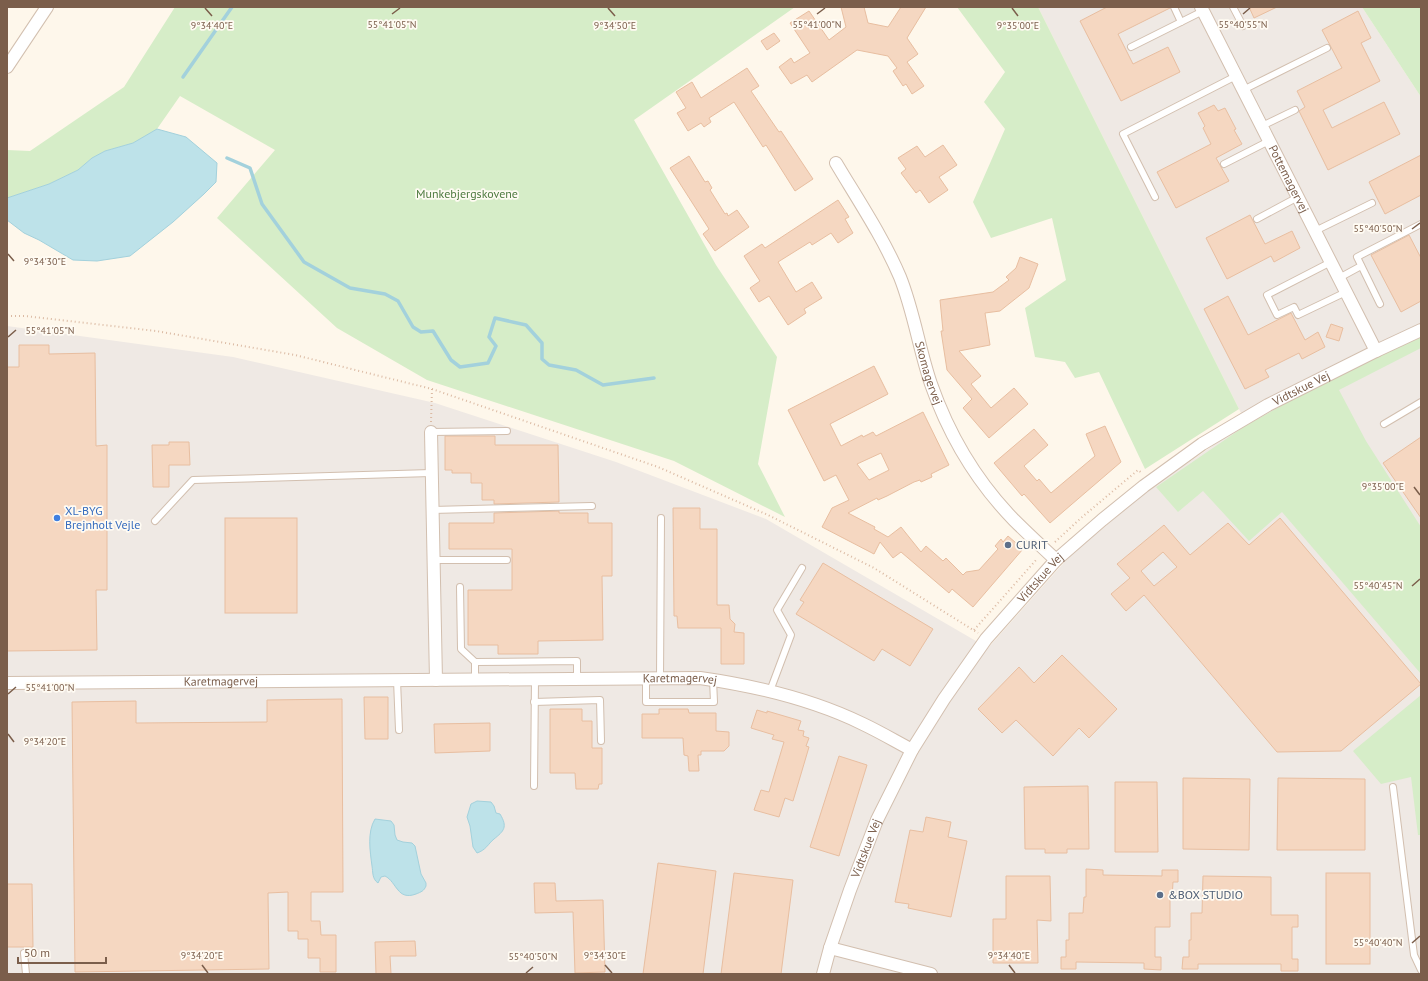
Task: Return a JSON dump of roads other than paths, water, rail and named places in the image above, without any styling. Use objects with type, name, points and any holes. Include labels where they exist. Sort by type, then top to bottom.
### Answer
[{"type":"street","points":[[7,67],[47,7]]},
{"type":"street","name":"Pottemagervej","points":[[1202,9],[1376,351]]},
{"type":"street","name":"Skomagervej","points":[[836,164],[883,242],[899,276],[911,308],[931,383],[941,409],[963,453],[975,472],[1014,520],[1056,560]]},
{"type":"street","name":"Vidtskue Vej","points":[[823,974],[830,948],[854,877],[877,820],[912,750],[944,699],[986,639],[1056,560],[1144,486],[1202,444],[1268,405],[1421,330]]},
{"type":"street","points":[[431,432],[436,680]]},
{"type":"street","name":"Karetmagervej","points":[[7,683],[700,678],[740,684],[813,704],[862,724],[912,750]]},
{"type":"street","points":[[830,948],[922,973]]},
{"type":"lane","points":[[1174,7],[1181,22]]},
{"type":"lane","points":[[1233,7],[1243,26]]},
{"type":"lane","points":[[1131,47],[1181,22],[1202,9]]},
{"type":"lane","points":[[1243,90],[1328,48]]},
{"type":"lane","points":[[1155,197],[1123,134],[1236,76]]},
{"type":"lane","points":[[1262,126],[1295,110]]},
{"type":"lane","points":[[1224,164],[1269,141]]},
{"type":"lane","points":[[1257,219],[1298,197]]},
{"type":"lane","points":[[1315,231],[1372,203]]},
{"type":"lane","points":[[1380,304],[1357,256],[1421,224]]},
{"type":"lane","points":[[1331,262],[1267,295],[1277,315],[1294,307],[1298,315],[1346,292]]},
{"type":"lane","points":[[1339,278],[1361,266]]},
{"type":"lane","points":[[1384,424],[1421,402]]},
{"type":"lane","points":[[431,432],[507,431]]},
{"type":"lane","points":[[155,521],[193,480],[431,473]]},
{"type":"lane","points":[[432,510],[592,506]]},
{"type":"lane","points":[[660,679],[661,518]]},
{"type":"lane","points":[[433,560],[507,560]]},
{"type":"lane","points":[[770,691],[791,635],[777,610],[802,568]]},
{"type":"lane","points":[[460,587],[461,648],[475,662],[475,680]]},
{"type":"lane","points":[[475,662],[577,661],[577,679]]},
{"type":"lane","points":[[534,786],[535,679]]},
{"type":"lane","points":[[646,679],[646,702],[714,702],[713,680]]},
{"type":"lane","points":[[398,680],[399,730]]},
{"type":"lane","points":[[534,702],[600,700],[601,741]]},
{"type":"lane","points":[[1393,787],[1414,955],[1421,970]]},
{"type":"lane","points":[[24,953],[26,974]]},
{"type":"water","points":[[157,129],[186,137],[217,163],[216,182],[173,222],[130,256],[97,261],[73,260],[24,233],[7,220],[7,198],[49,184],[78,170],[92,158],[105,151],[133,143]]},
{"type":"water","points":[[477,801],[491,802],[496,813],[500,814],[504,822],[504,828],[485,849],[477,853],[473,847],[467,817],[471,804]]},
{"type":"water","points":[[375,819],[391,821],[394,825],[397,840],[412,843],[415,846],[421,874],[426,883],[425,888],[422,891],[416,894],[405,895],[401,893],[385,876],[381,877],[378,883],[375,880],[370,854],[370,836],[372,824]]},
{"type":"waterway","points":[[183,77],[232,7]]},
{"type":"waterway","points":[[227,158],[250,168],[262,204],[304,262],[350,288],[385,294],[398,301],[413,327],[421,332],[433,331],[451,360],[460,367],[488,363],[496,346],[489,337],[495,318],[526,325],[542,343],[542,359],[549,365],[576,370],[603,385],[654,378]]},
{"type":"place","name":"XL-BYG Brejnholt Vejle","points":[[57,518]]},
{"type":"place","name":"CURIT","points":[[1008,545]]},
{"type":"place","name":"&BOX STUDIO","points":[[1160,895]]},
{"type":"park label","name":"Munkebjergskovene","points":[[467,194]]}]
